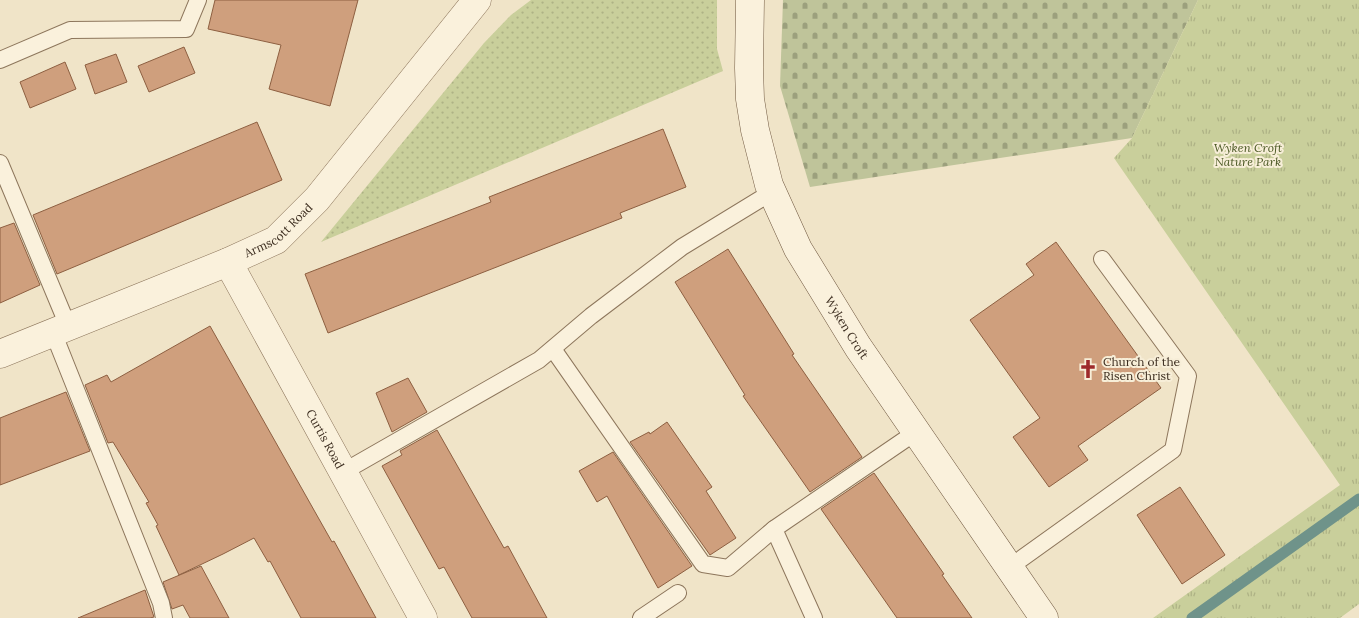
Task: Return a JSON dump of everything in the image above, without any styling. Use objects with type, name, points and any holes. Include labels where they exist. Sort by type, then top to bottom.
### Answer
[{"type":"street","name":"Armscott Road","points":[[0,354],[228,262],[276,240],[317,198],[476,0]]},
{"type":"street","name":"Wyken Croft","points":[[750,0],[748,36],[750,99],[754,130],[769,185],[798,249],[858,347],[1044,618]]},
{"type":"street","name":"Curtis Road","points":[[228,262],[423,618]]},
{"type":"lane","points":[[0,60],[70,30],[186,29],[198,0]]},
{"type":"lane","points":[[0,163],[161,603],[164,618]]},
{"type":"lane","points":[[343,472],[539,360],[591,316],[682,247],[772,192]]},
{"type":"lane","points":[[1010,567],[1173,450],[1188,376],[1102,259]]},
{"type":"lane","points":[[553,349],[703,564],[728,568],[774,530],[916,432]]},
{"type":"lane","points":[[774,530],[814,618]]},
{"type":"lane","points":[[641,618],[678,593]]},
{"type":"green space","points":[[531,0],[717,0],[717,49],[723,71],[321,242],[484,43],[511,15]]},
{"type":"green space","points":[[783,0],[1198,0],[1132,138],[810,187],[780,86]]},
{"type":"green space","name":"Wyken Croft Nature Park","points":[[1198,0],[1359,0],[1359,604],[1340,618],[1153,618],[1340,485],[1114,158],[1132,138]]},
{"type":"building","points":[[215,0],[358,0],[330,106],[269,89],[281,45],[208,29]]},
{"type":"building","points":[[184,47],[195,73],[149,92],[138,66]]},
{"type":"building","points":[[116,54],[127,82],[95,94],[85,65]]},
{"type":"building","points":[[65,62],[76,89],[30,108],[20,82]]},
{"type":"building","points":[[257,122],[282,180],[57,274],[33,215]]},
{"type":"building","points":[[663,129],[686,187],[620,213],[622,218],[328,333],[305,274],[491,202],[489,197]]},
{"type":"building","points":[[14,223],[40,285],[0,303],[0,228]]},
{"type":"building","name":"Church of the Risen Christ","points":[[1056,242],[1161,388],[1078,446],[1088,460],[1049,487],[1013,437],[1040,418],[970,320],[1034,275],[1026,264]]},
{"type":"building","points":[[728,249],[794,354],[792,355],[862,457],[810,492],[743,396],[745,395],[675,282]]},
{"type":"building","points":[[210,326],[332,542],[334,541],[376,618],[301,618],[270,561],[268,562],[254,538],[179,575],[156,526],[158,525],[146,503],[149,502],[113,442],[108,443],[85,385],[107,375],[111,382]]},
{"type":"building","points":[[408,378],[427,412],[392,432],[376,393]]},
{"type":"building","points":[[66,392],[90,451],[0,485],[0,418]]},
{"type":"building","points":[[667,422],[712,487],[706,491],[736,538],[710,555],[630,442],[649,432],[650,434]]},
{"type":"building","points":[[437,430],[504,548],[508,546],[547,618],[472,618],[444,567],[439,569],[382,466],[402,455],[400,451]]},
{"type":"building","points":[[613,452],[692,566],[658,588],[607,496],[597,502],[579,471]]},
{"type":"building","points":[[874,473],[972,618],[897,618],[821,509]]},
{"type":"building","points":[[1180,487],[1225,555],[1182,584],[1137,515]]},
{"type":"building","points":[[201,566],[229,618],[190,618],[183,605],[172,609],[163,582]]},
{"type":"building","points":[[145,590],[154,617],[78,618]]},
{"type":"waterway","points":[[1192,618],[1359,499]]},
{"type":"place","name":"Church of the Risen Christ","points":[[1088,369]]}]
